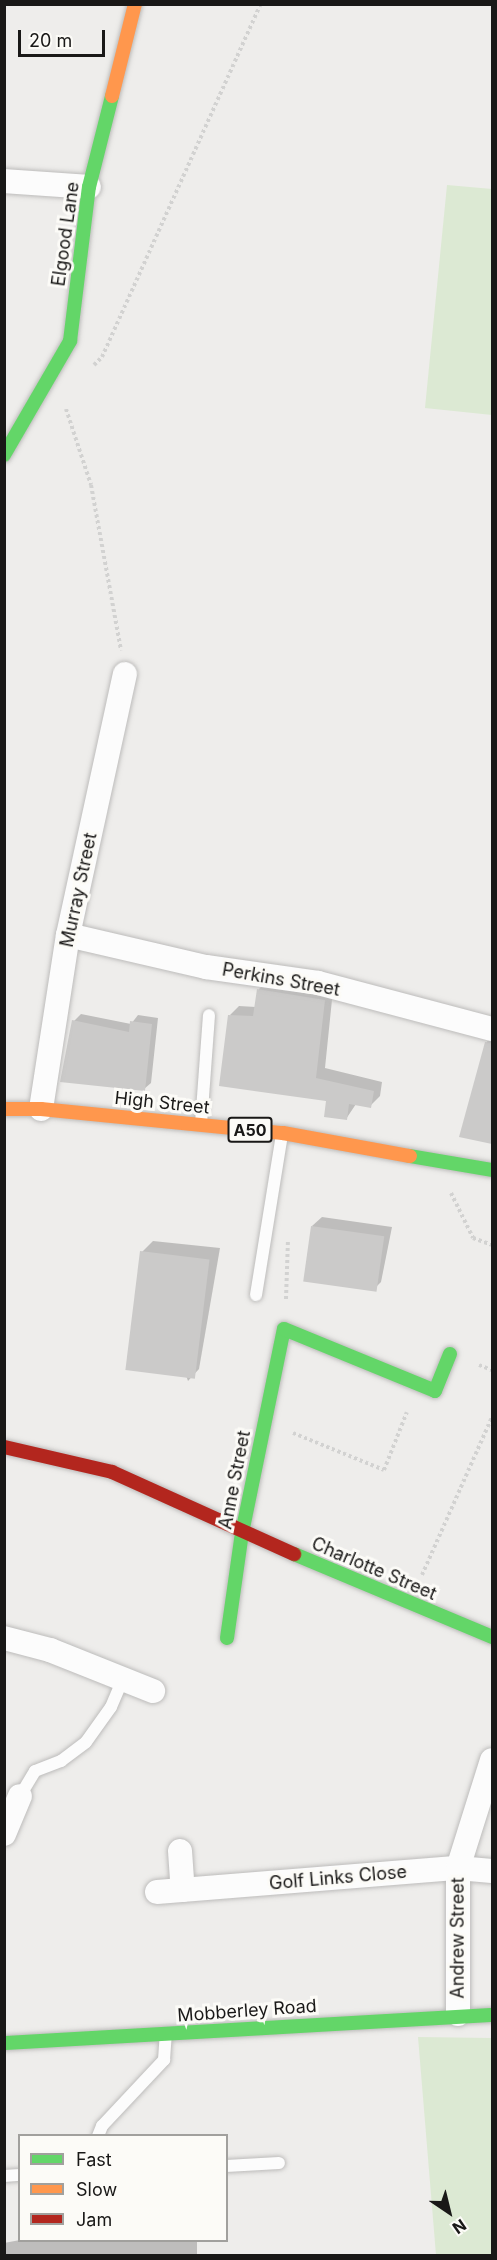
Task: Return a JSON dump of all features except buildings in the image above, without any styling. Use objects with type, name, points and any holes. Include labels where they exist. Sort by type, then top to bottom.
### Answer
[{"type":"street","name":"Elgood Lane","points":[[4,455],[53,375],[70,341],[89,188],[135,4]]},
{"type":"street","points":[[4,181],[89,188]]},
{"type":"street","name":"Murray Street","points":[[41,1109],[68,935],[125,674]]},
{"type":"street","name":"Perkins Street","points":[[68,935],[206,967],[318,983],[492,1029]]},
{"type":"street","name":"High Street","points":[[4,1109],[41,1109],[282,1134],[492,1170]]},
{"type":"street","points":[[284,1329],[435,1391],[450,1354]]},
{"type":"street","name":"Anne Street","points":[[227,1638],[242,1533],[284,1329]]},
{"type":"street","name":"Charlotte Street","points":[[4,1447],[112,1472],[242,1533],[492,1637]]},
{"type":"street","points":[[4,1638],[50,1650],[153,1691]]},
{"type":"street","name":"Andrew Street","points":[[458,2014],[458,1868],[492,1760]]},
{"type":"street","points":[[4,1834],[20,1796]]},
{"type":"street","points":[[180,1851],[183,1890]]},
{"type":"street","name":"Golf Links Close","points":[[157,1892],[458,1868],[492,1871]]},
{"type":"street","name":"Mobberley Road","points":[[4,2043],[458,2014],[492,2015]]},
{"type":"lane","points":[[201,1125],[209,1015]]},
{"type":"lane","points":[[256,1295],[282,1134]]},
{"type":"lane","points":[[243,1447],[259,1451]]},
{"type":"lane","points":[[20,1796],[35,1771],[61,1761],[86,1742],[111,1707],[123,1679]]},
{"type":"lane","points":[[99,2134],[102,2126],[164,2060],[166,2034]]},
{"type":"lane","points":[[228,2166],[279,2163]]},
{"type":"path","points":[[125,674],[91,485],[53,375],[85,372],[102,357],[261,4]]},
{"type":"path","points":[[435,1160],[473,1238],[492,1245]]},
{"type":"path","points":[[284,1329],[289,1228]]},
{"type":"path","points":[[265,1421],[384,1470],[419,1384]]},
{"type":"path","points":[[409,1603],[492,1417]]},
{"type":"green space","points":[[447,185],[492,189],[492,415],[425,408]]},
{"type":"green space","points":[[418,2037],[492,2038],[492,2255],[436,2255]]},
{"type":"traffic: fast","points":[[4,455],[70,341],[89,187],[112,96]]},
{"type":"traffic: fast","points":[[410,1156],[492,1170]]},
{"type":"traffic: fast","points":[[227,1638],[242,1533],[284,1329],[435,1391],[450,1354]]},
{"type":"traffic: fast","points":[[294,1554],[492,1637]]},
{"type":"traffic: fast","points":[[4,2043],[492,2015]]},
{"type":"traffic: slow","points":[[112,96],[135,4]]},
{"type":"traffic: slow","points":[[4,1109],[41,1109],[283,1133],[410,1156]]},
{"type":"traffic: jam","points":[[4,1447],[112,1472],[294,1554]]}]
